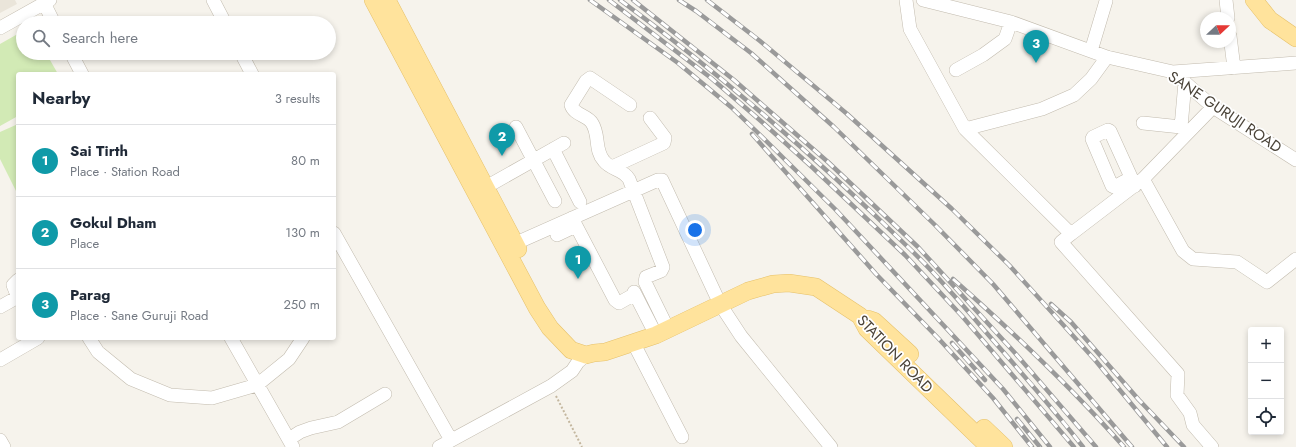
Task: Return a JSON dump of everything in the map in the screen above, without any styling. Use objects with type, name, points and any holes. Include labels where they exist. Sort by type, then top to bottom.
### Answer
[{"type":"main road","points":[[373,0],[397,30]]},
{"type":"main road","points":[[387,0],[397,30],[430,96],[473,174],[541,305],[578,343],[586,355]]},
{"type":"main road","points":[[1254,0],[1270,20],[1296,38]]},
{"type":"main road","points":[[1266,0],[1278,16],[1296,28]]},
{"type":"main road","name":"STATION ROAD","points":[[586,355],[605,352],[662,332],[748,291],[773,284],[789,283],[816,287],[860,316],[866,329],[916,369],[959,410],[989,447]]},
{"type":"main road","points":[[959,410],[1004,447]]},
{"type":"street","points":[[213,0],[221,16]]},
{"type":"street","points":[[906,0],[910,29],[965,129],[1071,234]]},
{"type":"street","name":"SANE GURUJI ROAD","points":[[923,0],[1011,22],[1107,57],[1173,72],[1213,108],[1296,160]]},
{"type":"street","points":[[1226,0],[1227,12]]},
{"type":"street","points":[[1091,51],[1106,1]]},
{"type":"street","points":[[22,16],[47,2],[52,16]]},
{"type":"street","points":[[0,28],[16,19]]},
{"type":"street","points":[[956,70],[984,55],[1005,38],[1011,22]]},
{"type":"street","points":[[1232,48],[1234,68]]},
{"type":"street","points":[[965,129],[1042,109],[1074,95],[1091,79],[1107,57]]},
{"type":"street","points":[[75,60],[81,72]]},
{"type":"street","points":[[245,60],[251,72]]},
{"type":"street","points":[[1173,72],[1296,63]]},
{"type":"street","points":[[630,105],[590,78],[586,81],[571,105],[573,110],[590,120],[593,124],[596,133],[598,151],[604,161],[627,175],[634,190],[663,267],[661,271],[646,277],[645,282],[662,332]]},
{"type":"street","points":[[1143,123],[1181,127],[1185,82]]},
{"type":"street","points":[[1212,447],[1193,425],[1190,413],[1176,395],[1178,374],[1061,242],[1136,181],[1213,108]]},
{"type":"street","points":[[612,167],[664,143],[665,138],[650,118]]},
{"type":"street","points":[[516,127],[555,201]]},
{"type":"street","points":[[481,190],[558,146],[580,202]]},
{"type":"street","points":[[510,245],[574,222],[634,190],[658,180],[662,180],[665,183],[720,304],[741,336],[826,445]]},
{"type":"street","points":[[1136,181],[1183,251],[1193,260],[1237,262],[1267,282],[1296,259]]},
{"type":"street","points":[[557,235],[574,222]]},
{"type":"street","points":[[574,222],[615,300],[619,303],[634,293],[662,332]]},
{"type":"street","points":[[336,237],[451,440]]},
{"type":"street","points":[[16,282],[13,285],[16,292]]},
{"type":"street","points":[[0,307],[16,298]]},
{"type":"street","points":[[0,360],[35,340]]},
{"type":"street","points":[[90,340],[98,352],[131,379],[170,395],[212,398],[257,384],[289,359],[302,340]]},
{"type":"street","points":[[232,340],[291,443],[300,432],[338,422],[385,394]]},
{"type":"street","points":[[633,342],[682,436]]},
{"type":"street","points":[[439,447],[551,386],[572,371],[578,362],[586,355]]},
{"type":"street","points":[[0,440],[4,447]]},
{"type":"path","points":[[551,386],[582,447]]},
{"type":"shaded area","points":[[0,0],[15,0],[17,4],[0,13]]},
{"type":"green space","points":[[16,35],[16,60],[50,60],[57,72],[16,72],[16,117],[0,126],[0,44]]},
{"type":"green space","points":[[16,125],[16,191],[0,159],[0,132]]},
{"type":"railway","points":[[590,0],[678,63],[731,107],[756,131],[835,209],[1003,389],[1050,447]]},
{"type":"railway","points":[[609,0],[711,78],[813,168],[905,255],[962,316],[1074,447]]},
{"type":"railway","points":[[620,0],[696,58],[770,120],[876,216],[910,249],[967,310],[1083,447]]},
{"type":"railway","points":[[633,0],[734,80],[828,162],[918,247],[1015,353],[1096,447]]},
{"type":"railway","points":[[679,0],[696,11],[751,53],[834,127],[935,225],[993,284],[1132,447]]},
{"type":"railway","points":[[707,0],[760,41],[846,113],[952,209],[1009,265],[1095,360],[1167,447]]},
{"type":"railway","points":[[752,134],[876,274],[993,398],[1032,447]]},
{"type":"railway","points":[[953,279],[1041,360],[1124,447]]},
{"type":"railway","points":[[1051,304],[1071,322],[1139,400],[1184,447]]},
{"type":"railway","points":[[952,343],[985,380]]},
{"type":"railway","points":[[1017,419],[1040,447]]},
{"type":"place","name":"Parag","points":[[1036,63]]},
{"type":"place","name":"Gokul Dham","points":[[502,156]]},
{"type":"place","name":"Sai Tirth","points":[[578,279]]}]
